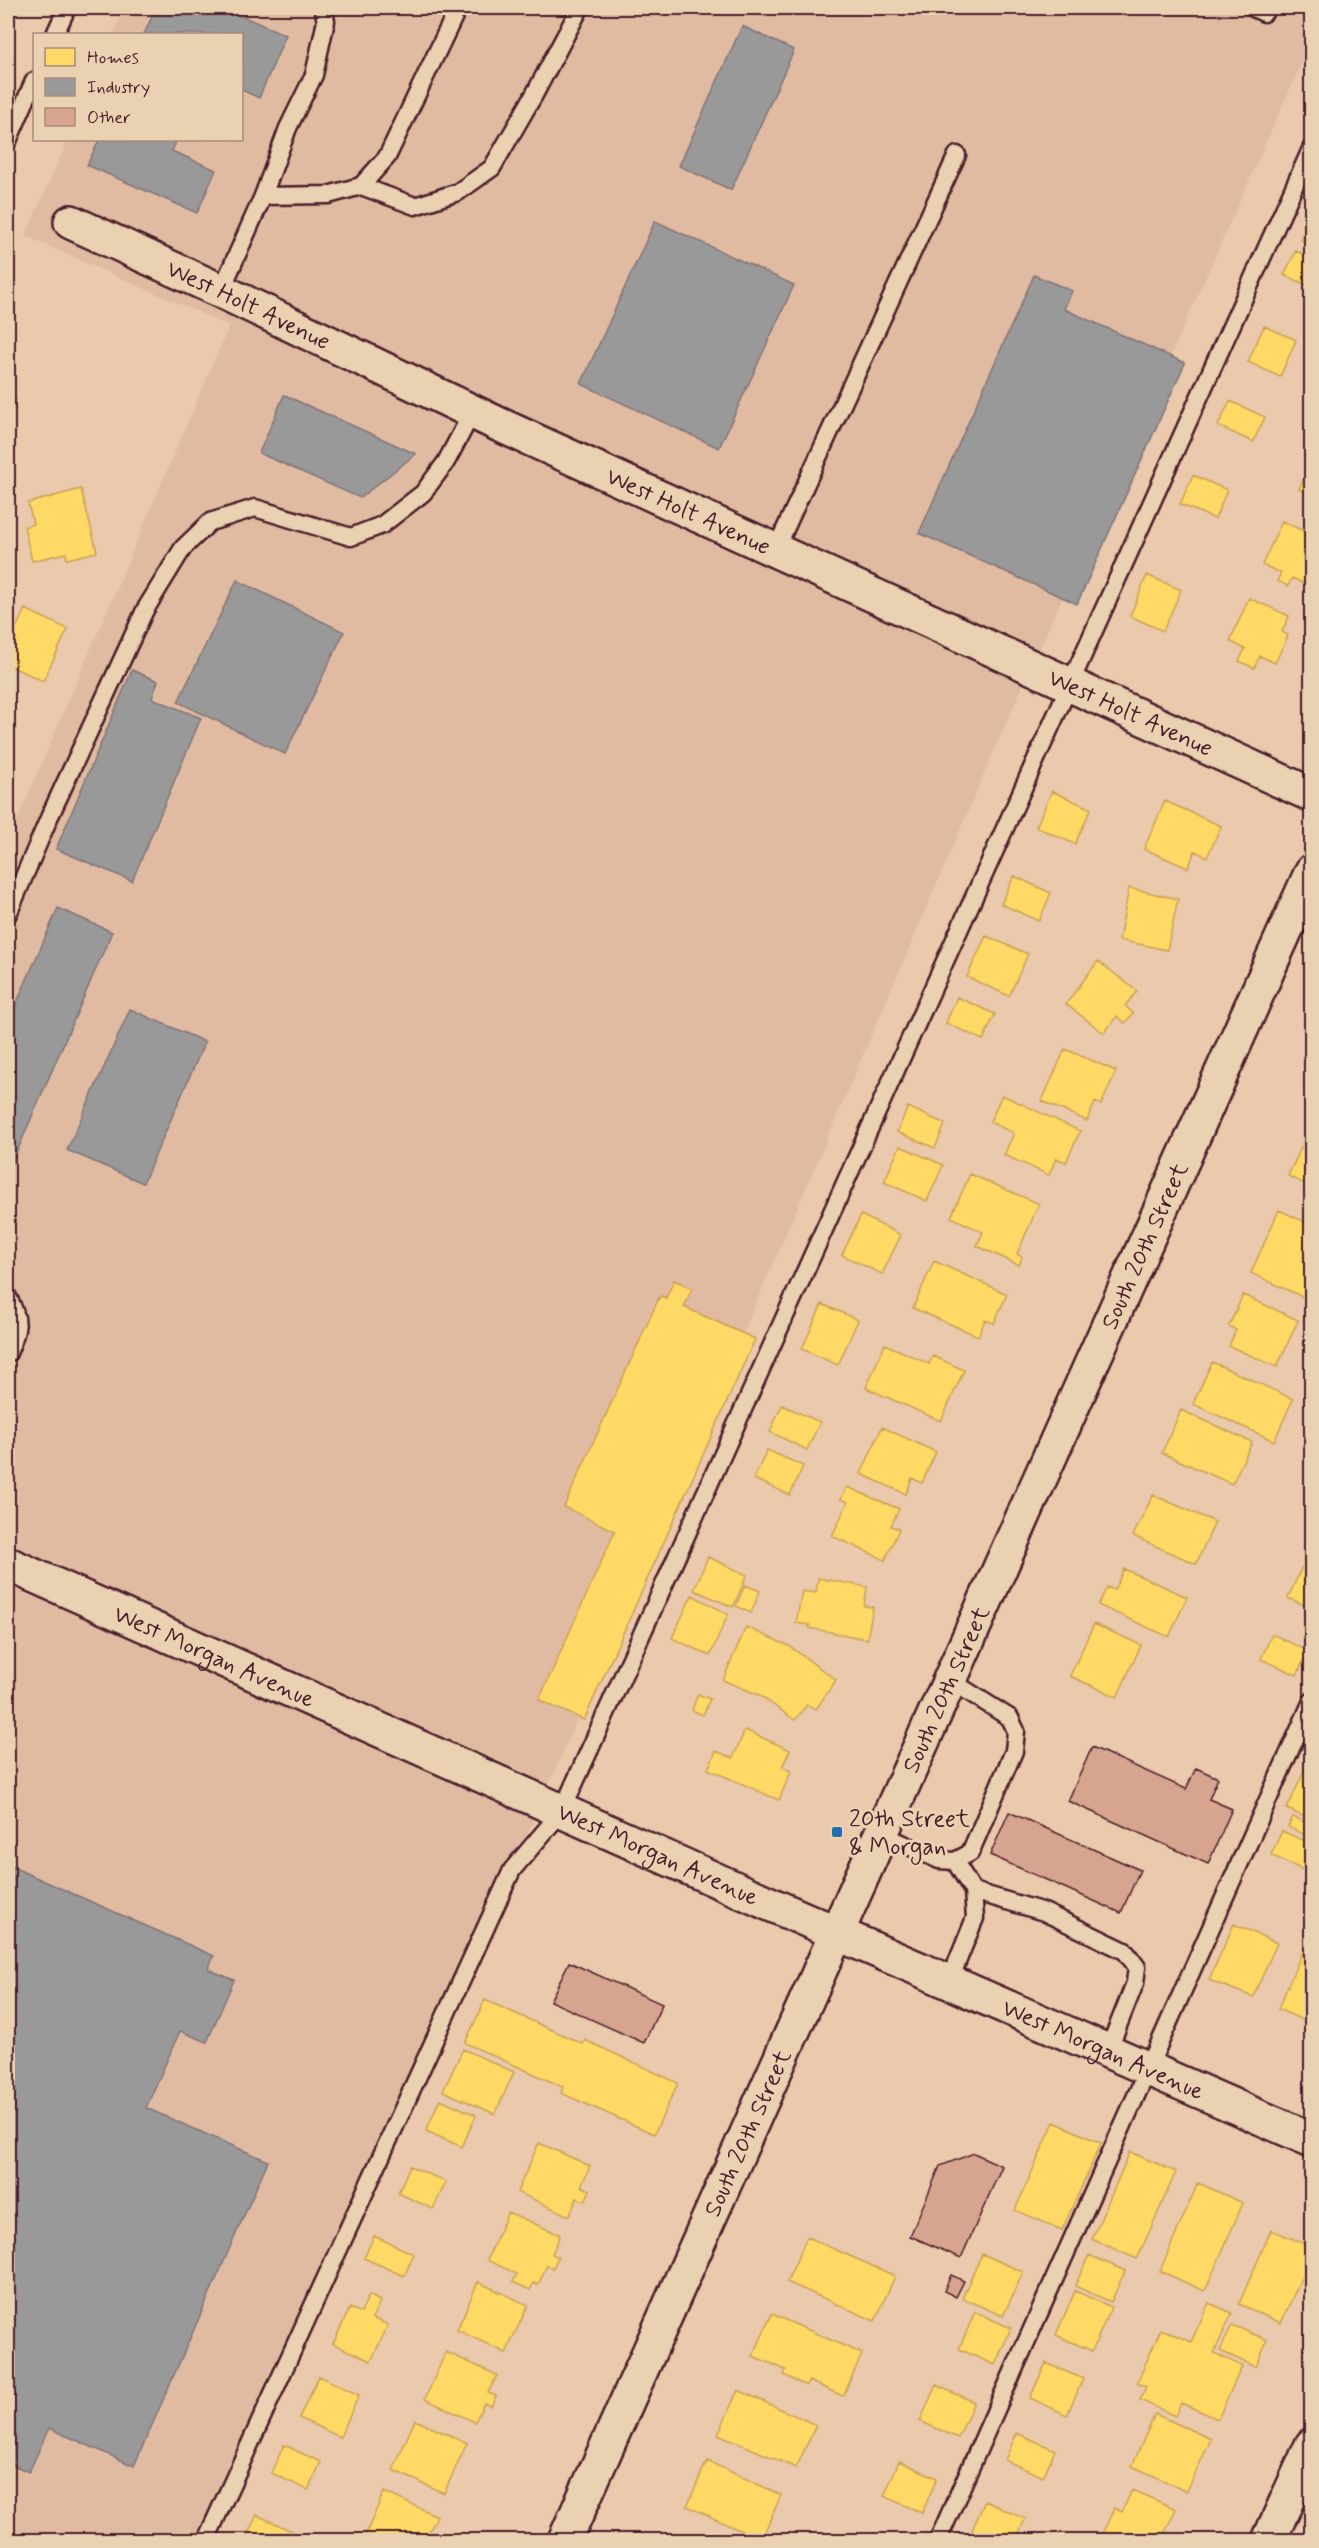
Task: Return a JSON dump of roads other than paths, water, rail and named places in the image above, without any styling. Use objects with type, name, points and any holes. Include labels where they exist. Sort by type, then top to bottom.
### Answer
[{"type":"street","name":"West Holt Avenue","points":[[70,222],[775,551],[1311,795]]},
{"type":"street","name":"South 20th Street","points":[[565,2541],[1311,871]]},
{"type":"street","name":"West Morgan Avenue","points":[[8,1564],[837,1933],[1311,2140]]},
{"type":"street","points":[[1269,2541],[1311,2445]]},
{"type":"lane","points":[[55,33],[67,8]]},
{"type":"lane","points":[[221,291],[263,196],[288,128],[314,75],[326,21],[323,8]]},
{"type":"lane","points":[[263,196],[328,195],[361,186],[387,157],[458,8]]},
{"type":"lane","points":[[361,186],[415,206],[458,192],[492,168],[534,96],[580,8]]},
{"type":"lane","points":[[1253,8],[1264,12],[1267,8]]},
{"type":"lane","points":[[8,141],[33,83]]},
{"type":"lane","points":[[206,2541],[513,1870],[562,1811],[1311,147]]},
{"type":"lane","points":[[775,551],[957,155]]},
{"type":"lane","points":[[8,914],[49,818],[145,610],[183,548],[210,522],[255,508],[351,537],[382,525],[423,493],[446,462],[473,411]]},
{"type":"lane","points":[[8,1297],[17,1314],[16,1332],[8,1353]]},
{"type":"lane","points":[[882,1834],[939,1860],[955,1862],[970,1853],[1014,1751],[1016,1731],[1010,1718],[950,1680]]},
{"type":"lane","points":[[938,2541],[1311,1701]]},
{"type":"lane","points":[[949,1982],[975,1918],[973,1891],[955,1862]]},
{"type":"lane","points":[[973,1891],[1044,1912],[1125,1951],[1137,1967],[1135,1983],[1108,2051]]},
{"type":"place","name":"20th Street & Morgan","points":[[837,1832]]}]
